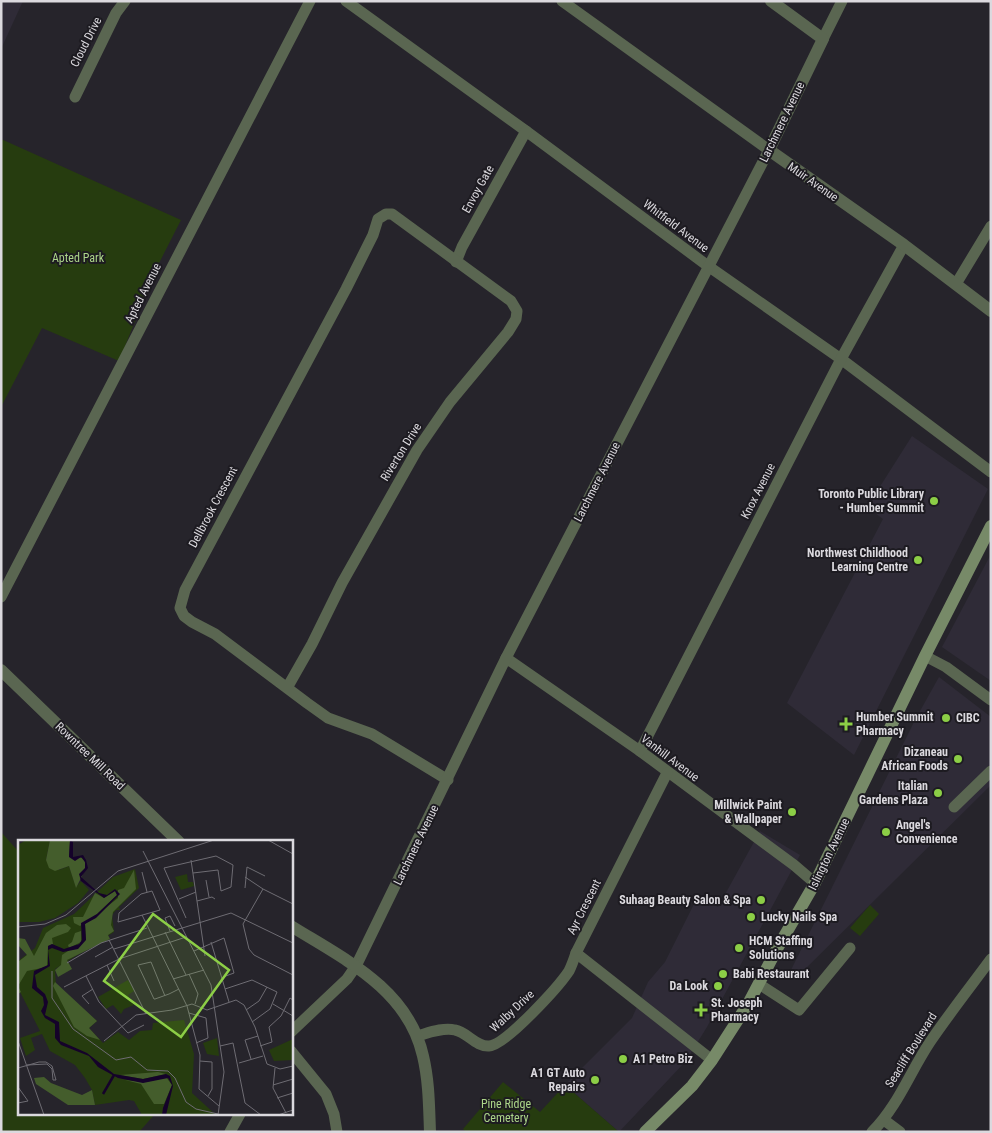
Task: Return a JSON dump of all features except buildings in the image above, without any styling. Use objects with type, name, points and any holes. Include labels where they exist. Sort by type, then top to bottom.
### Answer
[{"type":"main road","name":"Islington Avenue","points":[[645,1132],[692,1086],[733,1028],[815,883],[925,656],[991,526]]},
{"type":"street","name":"Cloud Drive","points":[[74,97],[116,13],[125,1]]},
{"type":"street","name":"Apted Avenue","points":[[1,597],[310,1]]},
{"type":"street","name":"Whitfield Avenue","points":[[346,1],[708,266],[841,359],[991,472]]},
{"type":"street","name":"Muir Avenue","points":[[562,1],[904,246],[991,311]]},
{"type":"street","points":[[771,1],[823,39]]},
{"type":"street","name":"Larchmere Avenue","points":[[292,1031],[347,979],[356,966],[506,658],[768,150],[842,1]]},
{"type":"street","name":"Envoy Gate","points":[[456,262],[462,247],[526,131]]},
{"type":"street","name":"Dellbrook Crescent","points":[[448,780],[372,734],[328,718],[215,634],[184,616],[180,608],[182,598],[229,507],[346,289],[373,235],[378,219],[386,214],[396,216],[409,228],[456,262]]},
{"type":"street","points":[[956,284],[990,231]]},
{"type":"street","name":"Knox Avenue","points":[[640,752],[841,359],[904,246]]},
{"type":"street","name":"Riverton Drive","points":[[287,688],[312,644],[342,583],[417,450],[450,402],[508,332],[516,319],[517,311],[511,301],[456,262]]},
{"type":"street","points":[[925,656],[946,668],[991,700]]},
{"type":"street","name":"Vanhill Avenue","points":[[506,658],[640,752],[794,865],[815,883]]},
{"type":"street","name":"Rowntree Mill Road","points":[[1,670],[177,840]]},
{"type":"street","points":[[954,807],[991,771]]},
{"type":"street","name":"Ayr Crescent","points":[[667,773],[576,953],[712,1060]]},
{"type":"street","points":[[292,927],[356,966],[385,989],[398,1005],[417,1036],[423,1054],[427,1075],[430,1132]]},
{"type":"street","points":[[758,984],[799,1010],[850,948]]},
{"type":"street","name":"Walby Drive","points":[[417,1036],[447,1029],[455,1030],[482,1046],[496,1044],[511,1033],[557,986],[570,969],[576,953]]},
{"type":"street","name":"Seacliff Boulevard","points":[[872,1132],[884,1120],[930,1043],[991,959]]},
{"type":"street","points":[[292,1052],[326,1094],[334,1114],[337,1132]]},
{"type":"street","points":[[230,1132],[239,1116]]},
{"type":"street","points":[[884,1120],[900,1132]]},
{"type":"shaded area","points":[[1,1],[23,1],[1,49]]},
{"type":"shaded area","points":[[912,436],[988,489],[854,755],[787,703],[883,519],[867,507]]},
{"type":"shaded area","points":[[991,554],[991,681],[942,647]]},
{"type":"shaded area","points":[[939,677],[991,717],[991,785],[794,980],[789,974],[915,720]]},
{"type":"shaded area","points":[[760,831],[800,855],[707,1027],[686,1061],[619,1132],[565,1085],[632,1018],[648,982],[665,962],[698,896],[718,907]]},
{"type":"green space","name":"Apted Park","points":[[1,139],[181,220],[156,269],[119,361],[42,328],[1,407]]},
{"type":"green space","points":[[1,832],[18,851],[18,1116],[153,1116],[139,1132],[1,1132]]},
{"type":"green space","points":[[870,905],[879,914],[860,936],[850,928]]},
{"type":"green space","name":"Pine Ridge Cemetery","points":[[503,1082],[540,1112],[565,1085],[619,1132],[466,1132],[463,1129]]},
{"type":"place","name":"Toronto Public Library - Humber Summit","points":[[934,501]]},
{"type":"place","name":"Northwest Childhood Learning Centre","points":[[918,560]]},
{"type":"place","name":"CIBC","points":[[946,718]]},
{"type":"place","name":"Humber Summit Pharmacy","points":[[846,724]]},
{"type":"place","name":"Dizaneau African Foods","points":[[958,759]]},
{"type":"place","name":"Italian Gardens Plaza","points":[[938,793]]},
{"type":"place","name":"Millwick Paint & Wallpaper","points":[[792,812]]},
{"type":"place","name":"Angel's Convenience","points":[[886,832]]},
{"type":"place","name":"Suhaag Beauty Salon & Spa","points":[[761,900]]},
{"type":"place","name":"Lucky Nails Spa","points":[[751,917]]},
{"type":"place","name":"HCM Staffing Solutions","points":[[739,948]]},
{"type":"place","name":"Babi Restaurant","points":[[723,974]]},
{"type":"place","name":"Da Look","points":[[718,986]]},
{"type":"place","name":"St. Joseph Pharmacy","points":[[701,1010]]},
{"type":"place","name":"A1 Petro Biz","points":[[623,1059]]},
{"type":"place","name":"A1 GT Auto Repairs","points":[[595,1080]]}]
